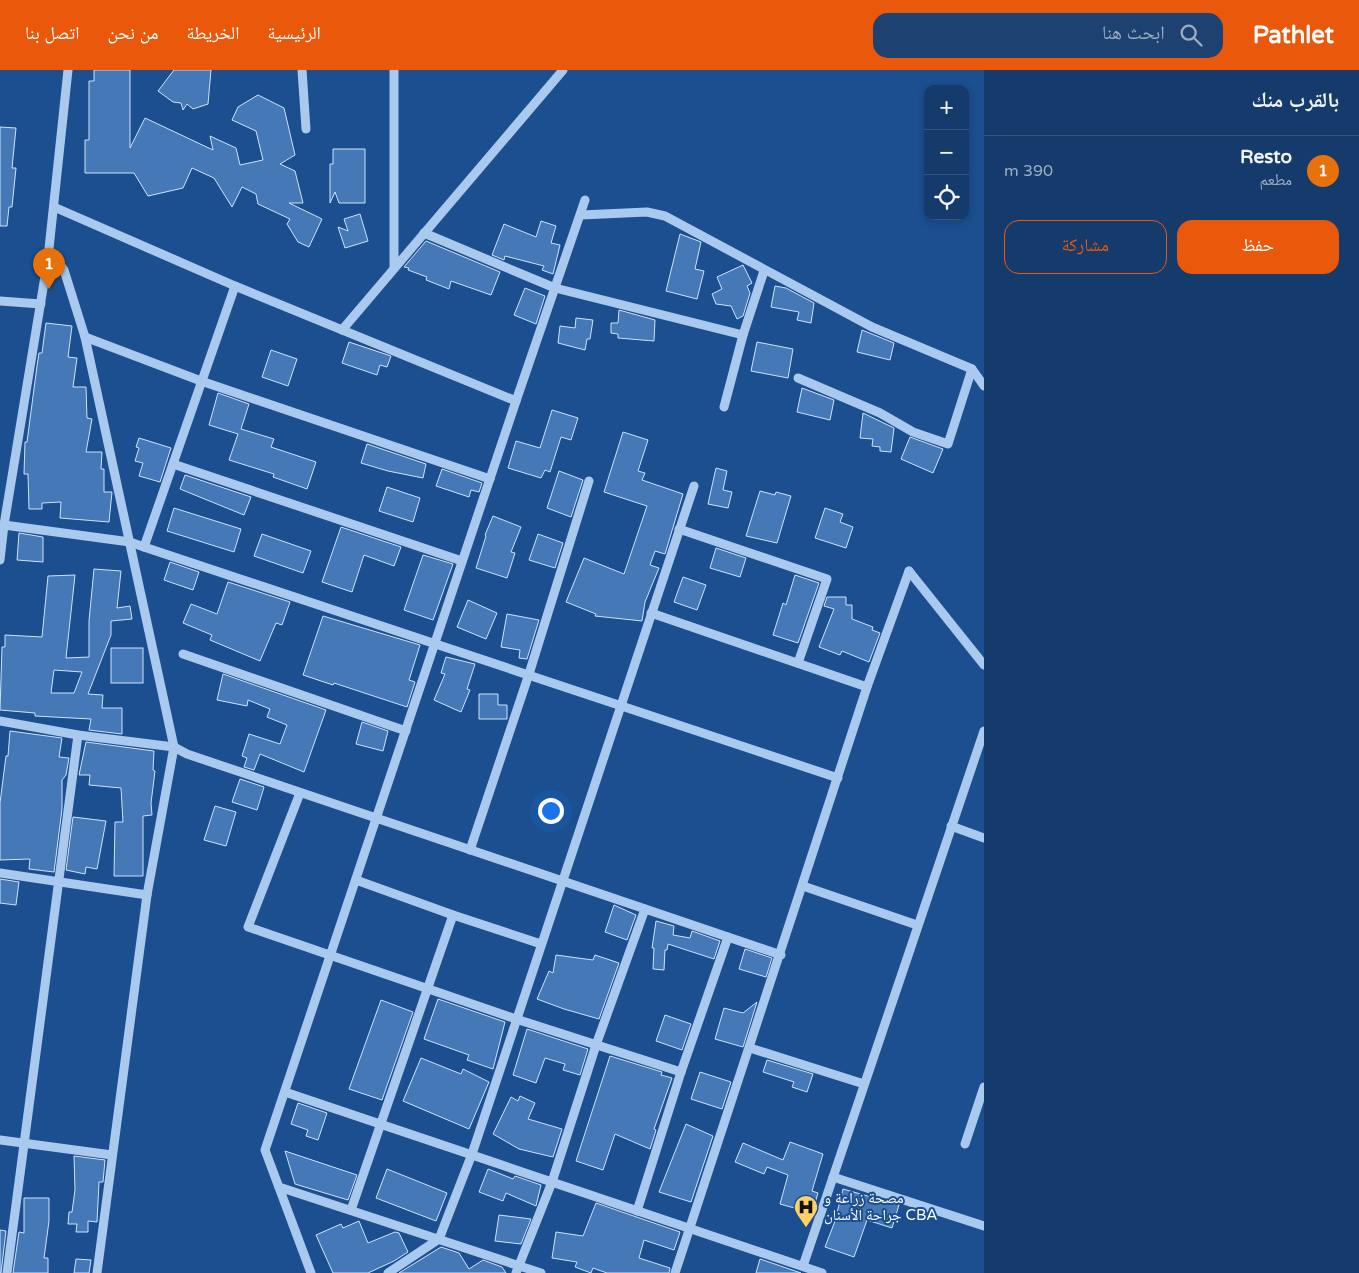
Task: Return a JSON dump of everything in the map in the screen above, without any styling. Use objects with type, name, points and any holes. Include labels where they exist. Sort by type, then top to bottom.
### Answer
[{"type":"street","points":[[0,560],[4,525],[48,258],[68,70]]},
{"type":"street","points":[[302,70],[306,129]]},
{"type":"street","points":[[394,70],[394,268]]},
{"type":"street","points":[[342,330],[563,70]]},
{"type":"street","points":[[311,1273],[265,1150],[516,400],[585,200]]},
{"type":"street","points":[[54,207],[236,286],[516,400]]},
{"type":"street","points":[[581,215],[647,212],[665,216],[764,271],[872,327],[972,369],[984,386]]},
{"type":"street","points":[[424,233],[555,288],[742,334]]},
{"type":"street","points":[[48,258],[59,263],[64,270],[85,337],[174,747],[147,896],[97,1273]]},
{"type":"street","points":[[724,406],[742,334],[764,271]]},
{"type":"street","points":[[144,546],[236,286]]},
{"type":"street","points":[[0,301],[41,304]]},
{"type":"street","points":[[85,337],[201,381],[490,479]]},
{"type":"street","points":[[798,378],[880,413],[913,432],[948,444],[972,369]]},
{"type":"street","points":[[172,464],[462,561]]},
{"type":"street","points":[[470,850],[529,674],[589,481]]},
{"type":"street","points":[[388,1273],[439,1239],[472,1154],[694,486]]},
{"type":"street","points":[[4,525],[130,542],[144,546],[838,778]]},
{"type":"street","points":[[679,529],[827,579],[798,663]]},
{"type":"street","points":[[675,1273],[781,955],[867,687],[909,571],[984,665]]},
{"type":"street","points":[[652,612],[867,687]]},
{"type":"street","points":[[183,654],[406,731]]},
{"type":"street","points":[[0,721],[78,735],[174,747],[187,754],[376,820],[562,880],[781,955]]},
{"type":"street","points":[[803,1266],[984,731]]},
{"type":"street","points":[[7,1273],[78,735]]},
{"type":"street","points":[[300,793],[248,927],[427,990],[681,1072]]},
{"type":"street","points":[[951,826],[984,838]]},
{"type":"street","points":[[0,873],[147,896]]},
{"type":"street","points":[[356,880],[541,944]]},
{"type":"street","points":[[803,886],[917,925]]},
{"type":"street","points":[[518,1270],[552,1182],[596,1045],[645,909]]},
{"type":"street","points":[[351,1210],[453,915]]},
{"type":"street","points":[[637,1211],[681,1072],[728,937]]},
{"type":"street","points":[[750,1048],[864,1084]]},
{"type":"street","points":[[965,1144],[984,1087]]},
{"type":"street","points":[[285,1092],[822,1273]]},
{"type":"street","points":[[0,1140],[112,1155]]},
{"type":"street","points":[[832,1177],[984,1226]]},
{"type":"street","points":[[279,1187],[439,1239],[518,1270],[541,1273]]},
{"type":"building","points":[[94,70],[130,70],[130,148],[145,118],[213,150],[210,136],[236,148],[240,165],[263,160],[256,131],[232,120],[238,107],[258,95],[284,108],[295,155],[280,164],[295,171],[303,203],[289,203],[322,219],[309,247],[298,242],[287,224],[290,219],[258,204],[256,194],[242,187],[232,207],[214,178],[192,168],[183,188],[148,196],[134,173],[85,173],[85,140],[89,140],[89,81],[94,81]]},
{"type":"building","points":[[174,70],[211,70],[208,104],[193,109],[187,104],[183,110],[181,103],[173,102],[158,91]]},
{"type":"building","points":[[0,127],[16,128],[12,168],[16,168],[12,207],[9,207],[7,226],[0,226]]},
{"type":"building","points":[[333,149],[365,149],[365,203],[339,203],[335,192],[330,203],[330,164],[333,164]]},
{"type":"building","points":[[360,214],[368,241],[345,248],[338,227],[348,231],[344,219]]},
{"type":"building","points":[[541,221],[556,226],[551,243],[560,245],[553,274],[542,270],[544,266],[505,256],[504,260],[492,255],[504,224],[536,237]]},
{"type":"building","points":[[680,234],[701,242],[695,269],[704,271],[697,299],[666,291]]},
{"type":"building","points":[[426,241],[500,272],[491,295],[451,281],[449,289],[426,280],[427,277],[404,267]]},
{"type":"building","points":[[743,265],[752,283],[747,286],[750,293],[743,316],[737,319],[731,306],[716,304],[712,294],[722,289],[717,277]]},
{"type":"building","points":[[775,286],[786,288],[814,303],[811,323],[797,320],[799,312],[771,307]]},
{"type":"building","points":[[525,288],[545,296],[536,324],[514,315]]},
{"type":"building","points":[[619,310],[655,320],[654,341],[618,338],[618,334],[611,333],[611,323],[618,323]]},
{"type":"building","points":[[576,318],[593,320],[590,339],[587,339],[585,350],[558,343],[560,326],[575,328]]},
{"type":"building","points":[[46,323],[72,326],[68,357],[77,358],[73,387],[86,387],[87,418],[92,419],[86,452],[102,452],[101,469],[104,469],[104,492],[112,492],[109,522],[60,518],[61,502],[42,503],[42,509],[29,509],[28,474],[24,474],[25,442],[27,442],[39,353],[42,353]]},
{"type":"building","points":[[862,330],[894,343],[890,360],[857,352]]},
{"type":"building","points":[[349,342],[391,356],[387,367],[380,365],[377,375],[342,363]]},
{"type":"building","points":[[757,342],[793,349],[788,378],[751,371]]},
{"type":"building","points":[[271,350],[297,359],[288,386],[262,377]]},
{"type":"building","points":[[802,388],[834,400],[830,420],[797,412]]},
{"type":"building","points":[[218,393],[249,404],[241,429],[274,439],[271,447],[316,462],[307,489],[273,477],[274,474],[229,460],[238,434],[209,425]]},
{"type":"building","points":[[552,410],[578,418],[571,440],[561,437],[550,472],[545,470],[541,478],[508,468],[516,441],[540,448]]},
{"type":"building","points":[[863,413],[894,428],[891,452],[880,451],[880,447],[872,446],[873,439],[860,438]]},
{"type":"building","points":[[623,432],[648,440],[638,471],[645,473],[642,480],[683,494],[665,554],[655,551],[650,565],[659,568],[645,602],[642,621],[595,616],[596,614],[566,602],[584,558],[624,574],[647,506],[604,492]]},
{"type":"building","points":[[910,437],[943,449],[933,473],[901,459]]},
{"type":"building","points":[[139,438],[171,448],[160,482],[139,476],[143,463],[135,461],[139,448],[136,447]]},
{"type":"building","points":[[367,444],[426,464],[423,478],[361,463]]},
{"type":"building","points":[[716,468],[727,471],[723,490],[732,492],[728,508],[708,504]]},
{"type":"building","points":[[442,469],[482,483],[479,492],[471,490],[469,497],[436,486]]},
{"type":"building","points":[[559,471],[583,480],[571,517],[547,508]]},
{"type":"building","points":[[185,475],[251,497],[244,515],[180,489]]},
{"type":"building","points":[[387,487],[420,498],[413,522],[379,511]]},
{"type":"building","points":[[760,491],[775,495],[776,492],[791,496],[777,543],[746,536]]},
{"type":"building","points":[[174,508],[241,529],[234,552],[167,531]]},
{"type":"building","points":[[825,508],[843,514],[840,522],[853,527],[846,548],[815,538]]},
{"type":"building","points":[[493,516],[521,527],[511,552],[515,553],[507,578],[476,568],[485,535]]},
{"type":"building","points":[[341,527],[401,547],[394,566],[364,555],[352,592],[322,582]]},
{"type":"building","points":[[19,533],[43,537],[43,562],[17,560]]},
{"type":"building","points":[[262,534],[311,551],[303,573],[254,556]]},
{"type":"building","points":[[538,534],[563,543],[555,568],[529,560]]},
{"type":"building","points":[[716,548],[746,558],[740,577],[710,568]]},
{"type":"building","points":[[423,555],[453,564],[433,620],[404,610]]},
{"type":"building","points":[[170,562],[199,572],[193,590],[164,580]]},
{"type":"building","points":[[94,569],[121,571],[117,608],[130,606],[132,619],[111,621],[111,635],[88,694],[103,695],[102,708],[122,708],[122,734],[89,730],[91,719],[35,716],[35,713],[0,710],[2,647],[5,647],[5,635],[42,637],[48,576],[75,575],[66,658],[89,657],[89,621]],"holes":[[[54,670],[82,672],[74,693],[51,693]]]},
{"type":"building","points":[[795,575],[819,583],[798,643],[773,635],[783,603],[786,605]]},
{"type":"building","points":[[683,577],[706,585],[697,610],[674,602]]},
{"type":"building","points":[[228,582],[290,602],[282,625],[276,623],[260,661],[210,640],[212,635],[183,623],[191,604],[217,614]]},
{"type":"building","points":[[827,597],[846,597],[846,605],[852,605],[852,619],[873,627],[872,630],[880,633],[869,662],[842,651],[840,655],[819,647],[834,609],[824,606]]},
{"type":"building","points":[[468,600],[497,613],[486,639],[457,627]]},
{"type":"building","points":[[507,614],[539,620],[527,659],[519,658],[520,650],[501,647]]},
{"type":"building","points":[[323,616],[420,645],[409,680],[415,682],[407,707],[303,675]]},
{"type":"building","points":[[111,648],[143,648],[143,683],[111,683]]},
{"type":"building","points":[[446,657],[475,664],[467,689],[470,690],[461,712],[434,700],[445,674],[441,673]]},
{"type":"building","points":[[223,674],[326,710],[304,772],[260,754],[254,770],[244,767],[247,758],[242,756],[249,734],[280,744],[287,725],[267,717],[270,709],[248,700],[247,706],[217,700]]},
{"type":"building","points":[[479,694],[498,694],[498,705],[507,705],[507,719],[479,719]]},
{"type":"building","points":[[362,722],[388,731],[383,751],[356,744]]},
{"type":"building","points":[[10,731],[62,738],[59,757],[69,758],[66,775],[62,780],[62,809],[54,872],[29,869],[30,859],[0,860],[0,803]]},
{"type":"building","points":[[86,742],[154,751],[153,770],[155,771],[151,803],[152,815],[143,816],[143,876],[114,876],[115,822],[123,822],[121,788],[89,785],[90,775],[79,775]]},
{"type":"building","points":[[240,779],[264,787],[257,810],[232,802]]},
{"type":"building","points":[[215,806],[236,812],[226,846],[204,840]]},
{"type":"building","points":[[73,817],[106,821],[97,869],[86,867],[85,874],[66,870]]},
{"type":"building","points":[[0,879],[19,882],[16,905],[0,903]]},
{"type":"building","points":[[614,905],[636,915],[627,940],[605,932]]},
{"type":"building","points":[[656,921],[674,926],[673,935],[690,938],[692,931],[720,941],[714,959],[668,944],[667,950],[665,950],[664,970],[653,969],[654,948],[652,948]]},
{"type":"building","points":[[745,949],[772,958],[766,977],[739,969]]},
{"type":"building","points":[[556,955],[593,960],[595,955],[619,963],[599,1019],[537,999],[549,971],[553,973]]},
{"type":"building","points":[[438,999],[505,1022],[493,1069],[467,1060],[469,1055],[424,1039]]},
{"type":"building","points":[[381,1000],[413,1012],[382,1100],[349,1089]]},
{"type":"building","points":[[757,1002],[743,1047],[715,1039],[724,1008],[743,1013]]},
{"type":"building","points":[[665,1015],[691,1024],[682,1050],[656,1041]]},
{"type":"building","points":[[527,1029],[588,1049],[580,1075],[563,1070],[565,1064],[545,1058],[536,1083],[513,1075]]},
{"type":"building","points":[[610,1056],[662,1072],[661,1075],[672,1078],[654,1129],[656,1130],[650,1149],[615,1134],[603,1170],[576,1161]]},
{"type":"building","points":[[421,1058],[461,1074],[463,1069],[489,1082],[469,1129],[403,1101]]},
{"type":"building","points":[[767,1060],[813,1074],[807,1092],[792,1087],[794,1082],[763,1072]]},
{"type":"building","points":[[700,1072],[731,1082],[722,1109],[691,1099]]},
{"type":"building","points":[[520,1096],[535,1103],[528,1119],[562,1129],[553,1157],[519,1149],[493,1134],[511,1097],[518,1101]]},
{"type":"building","points":[[298,1103],[327,1113],[318,1140],[306,1136],[308,1130],[291,1124]]},
{"type":"building","points":[[686,1124],[713,1136],[691,1202],[659,1192]]},
{"type":"building","points":[[790,1142],[823,1154],[812,1191],[818,1193],[812,1213],[780,1204],[788,1175],[767,1167],[764,1174],[735,1162],[743,1143],[783,1160]]},
{"type":"building","points":[[285,1151],[357,1175],[348,1200],[295,1184]]},
{"type":"building","points":[[74,1156],[105,1160],[103,1182],[99,1182],[97,1222],[88,1221],[88,1232],[76,1232],[77,1224],[68,1224],[75,1190]]},
{"type":"building","points":[[387,1169],[447,1193],[436,1221],[376,1198]]},
{"type":"building","points":[[488,1169],[513,1179],[515,1176],[541,1185],[536,1206],[506,1193],[503,1201],[479,1192]]},
{"type":"building","points":[[843,1189],[899,1205],[892,1228],[867,1220],[854,1257],[825,1247],[835,1221]]},
{"type":"building","points":[[24,1198],[49,1198],[49,1221],[44,1258],[48,1258],[48,1273],[13,1273],[19,1232],[24,1233]]},
{"type":"building","points":[[596,1203],[680,1232],[674,1250],[644,1240],[639,1258],[670,1268],[669,1273],[607,1273],[593,1268],[591,1273],[575,1267],[577,1262],[552,1258],[556,1232],[583,1236]]},
{"type":"building","points":[[499,1215],[531,1219],[521,1244],[495,1241]]},
{"type":"building","points":[[359,1221],[368,1243],[395,1232],[399,1233],[408,1252],[368,1273],[333,1273],[316,1235],[341,1224],[343,1228]]},
{"type":"building","points":[[0,1230],[6,1231],[1,1273],[0,1273]]},
{"type":"building","points":[[441,1247],[459,1253],[469,1269],[483,1260],[502,1267],[506,1273],[399,1273]]},
{"type":"building","points":[[76,1259],[91,1260],[89,1273],[74,1273]]},
{"type":"building","points":[[760,1259],[801,1273],[756,1273]]},
{"type":"place","name":"Resto","points":[[49,289]]},
{"type":"place","name":"مصحة زراعة و جراحة الأسنان CBA","points":[[806,1228]]}]
